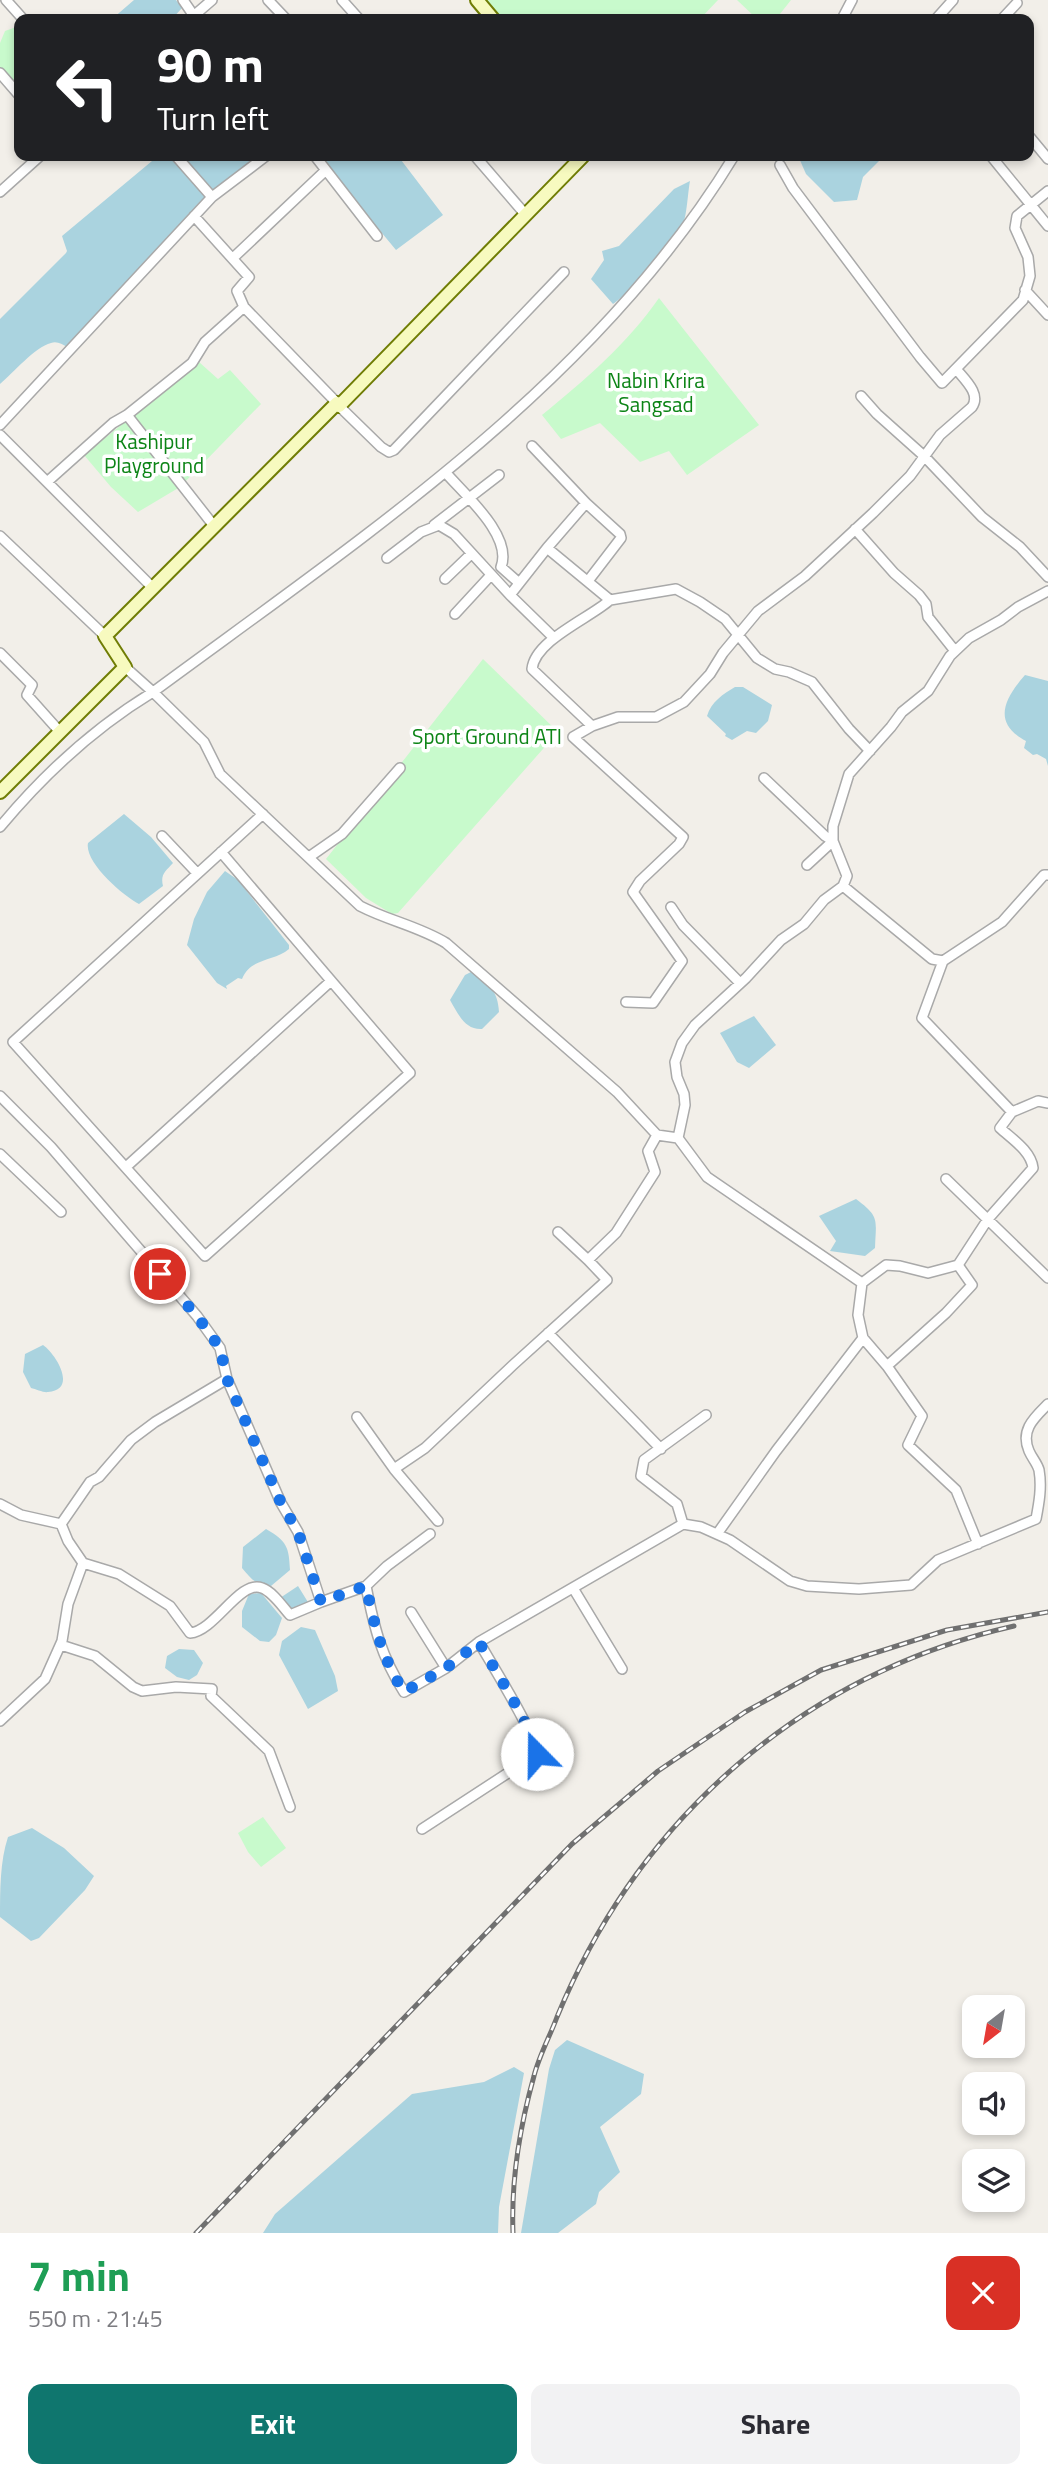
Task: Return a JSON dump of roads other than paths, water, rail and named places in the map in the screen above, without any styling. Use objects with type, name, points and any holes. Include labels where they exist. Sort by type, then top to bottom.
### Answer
[{"type":"street","points":[[6,0],[19,14]]},
{"type":"street","points":[[196,14],[212,0]]},
{"type":"street","points":[[268,0],[281,14]]},
{"type":"street","points":[[342,0],[355,14]]},
{"type":"street","points":[[477,0],[489,14]]},
{"type":"street","points":[[940,14],[953,0]]},
{"type":"street","points":[[0,73],[14,89]]},
{"type":"street","points":[[1034,142],[1048,159]]},
{"type":"street","points":[[0,192],[34,161]]},
{"type":"street","points":[[180,161],[212,197]]},
{"type":"street","points":[[0,425],[212,197],[259,161]]},
{"type":"street","points":[[319,161],[377,236]]},
{"type":"street","points":[[479,161],[525,214]]},
{"type":"street","points":[[105,636],[338,405],[578,161]]},
{"type":"street","points":[[0,827],[23,799],[74,749],[446,473],[550,380],[606,324],[707,200],[731,161]]},
{"type":"street","points":[[995,161],[1048,226]]},
{"type":"street","points":[[780,165],[807,207],[942,383],[1023,300],[1030,276],[1028,257],[1014,228],[1017,216],[1048,191]]},
{"type":"street","points":[[233,258],[326,170]]},
{"type":"street","points":[[194,216],[249,277],[237,291],[244,307],[338,405],[389,452],[394,450],[564,272]]},
{"type":"street","points":[[1025,290],[1048,315]]},
{"type":"street","points":[[47,482],[113,424],[192,363],[205,342],[244,307]]},
{"type":"street","points":[[626,1002],[653,1003],[682,961],[633,892],[683,837],[573,737],[592,726],[618,717],[656,717],[684,702],[710,674],[758,611],[805,576],[910,476],[940,435],[976,403],[976,396],[957,369]]},
{"type":"street","points":[[861,396],[924,456],[982,517],[1020,547],[1048,577]]},
{"type":"street","points":[[127,415],[214,526]]},
{"type":"street","points":[[0,435],[153,588]]},
{"type":"street","points":[[532,446],[586,503],[620,534],[621,538],[589,581]]},
{"type":"street","points":[[446,473],[493,527],[504,549],[505,558],[501,567],[518,582]]},
{"type":"street","points":[[387,558],[499,475]]},
{"type":"street","points":[[510,596],[518,582],[586,503]]},
{"type":"street","points":[[433,526],[446,528],[554,638]]},
{"type":"street","points":[[855,528],[894,573],[919,595],[926,604],[928,617],[956,651]]},
{"type":"street","points":[[2,542],[105,636],[125,667],[204,742],[220,774],[360,906],[380,916],[425,930],[446,943],[617,1092],[657,1135],[678,1138],[707,1177],[862,1283]]},
{"type":"street","points":[[547,548],[610,600]]},
{"type":"street","points":[[445,579],[471,554]]},
{"type":"street","points":[[455,614],[491,575]]},
{"type":"street","points":[[592,726],[532,669],[533,662],[554,638],[610,600],[676,589],[724,619],[757,658],[775,669],[812,682],[870,751]]},
{"type":"street","points":[[678,1138],[685,1105],[675,1062],[682,1043],[695,1025],[781,940],[804,924],[824,900],[843,886],[847,876],[833,841],[833,826],[849,774],[902,712],[928,691],[934,678],[969,638],[1048,591]]},
{"type":"street","points":[[0,653],[32,685],[27,695],[60,732]]},
{"type":"street","points":[[0,792],[125,667]]},
{"type":"street","points":[[309,857],[342,834],[400,768]]},
{"type":"street","points":[[764,778],[833,841]]},
{"type":"street","points":[[221,852],[410,1073],[205,1256],[13,1042],[197,873],[263,814]]},
{"type":"street","points":[[162,836],[197,873]]},
{"type":"street","points":[[807,865],[833,841]]},
{"type":"street","points":[[1012,1112],[922,1018],[943,961],[1002,922],[1035,883],[1048,875]]},
{"type":"street","points":[[843,886],[932,959],[943,961]]},
{"type":"street","points":[[671,908],[683,925],[740,983]]},
{"type":"street","points":[[126,1167],[331,981]]},
{"type":"street","points":[[0,1096],[51,1146],[197,1316],[220,1348],[227,1379],[281,1503],[298,1532],[321,1602]]},
{"type":"street","points":[[978,1544],[956,1490],[908,1445],[922,1416],[887,1366],[863,1338],[858,1315],[862,1283],[886,1265],[929,1273],[958,1265],[989,1219],[1033,1168],[1026,1151],[1000,1128],[1012,1112],[1038,1101],[1048,1103]]},
{"type":"street","points":[[588,1260],[616,1233],[655,1172],[648,1151],[657,1135]]},
{"type":"street","points":[[0,1154],[61,1212]]},
{"type":"street","points":[[946,1179],[1048,1278]]},
{"type":"street","points":[[394,1469],[425,1448],[607,1280],[558,1232]]},
{"type":"street","points":[[887,1366],[972,1285],[958,1265]]},
{"type":"street","points":[[548,1333],[661,1449]]},
{"type":"street","points":[[717,1534],[776,1451],[863,1338]]},
{"type":"street","points":[[61,1524],[90,1482],[99,1477],[131,1440],[155,1422],[227,1379]]},
{"type":"street","points":[[366,1586],[376,1636],[404,1692],[446,1668],[479,1642],[683,1524],[701,1527],[730,1540],[790,1581],[807,1586],[859,1589],[911,1585],[938,1560],[1036,1519],[1041,1485],[1038,1466],[1028,1449],[1025,1436],[1031,1421],[1048,1404]]},
{"type":"street","points":[[683,1524],[677,1504],[641,1476],[645,1460],[706,1415]]},
{"type":"street","points":[[357,1417],[394,1469],[438,1521]]},
{"type":"street","points":[[0,1504],[22,1514],[61,1524]]},
{"type":"street","points":[[61,1524],[68,1541],[83,1563],[119,1574],[170,1606],[190,1633],[198,1633],[236,1598],[253,1587],[269,1592],[290,1615],[366,1586],[387,1566],[430,1534]]},
{"type":"street","points":[[0,1721],[45,1678],[61,1644],[68,1604],[83,1563]]},
{"type":"street","points":[[573,1588],[622,1668]]},
{"type":"street","points":[[411,1612],[446,1668]]},
{"type":"street","points":[[422,1829],[537,1754],[533,1738],[479,1642]]},
{"type":"street","points":[[61,1644],[95,1656],[133,1687],[142,1691],[176,1687],[212,1689],[211,1696],[269,1751],[290,1807]]},
{"type":"water","points":[[134,0],[176,0],[182,8],[177,14],[118,14]]},
{"type":"water","points":[[152,161],[255,161],[192,215],[67,347],[55,342],[45,345],[0,384],[0,319],[66,253],[62,236]]},
{"type":"water","points":[[322,161],[402,161],[443,215],[396,250]]},
{"type":"water","points":[[800,161],[879,161],[863,177],[857,200],[834,202],[806,174]]},
{"type":"water","points":[[690,181],[684,220],[678,232],[640,279],[613,304],[591,279],[604,260],[602,251],[619,246],[674,189]]},
{"type":"water","points":[[1025,675],[1048,681],[1048,766],[1046,759],[1037,754],[1033,755],[1024,748],[1026,741],[1015,734],[1005,719],[1007,702]]},
{"type":"water","points":[[735,687],[743,687],[772,705],[768,721],[756,733],[747,731],[732,740],[707,716],[714,703]]},
{"type":"water","points":[[124,814],[151,837],[173,863],[163,876],[163,886],[139,904],[106,878],[88,851],[88,843]]},
{"type":"water","points":[[225,871],[238,880],[289,945],[289,949],[283,953],[251,967],[242,979],[238,978],[226,986],[227,989],[217,983],[187,945],[194,919],[207,892]]},
{"type":"water","points":[[471,972],[491,988],[497,998],[499,1012],[482,1029],[467,1024],[450,1000],[465,975]]},
{"type":"water","points":[[754,1016],[776,1045],[749,1068],[737,1062],[720,1033]]},
{"type":"water","points":[[856,1199],[875,1219],[875,1248],[865,1256],[830,1251],[836,1241],[819,1216]]},
{"type":"water","points":[[43,1345],[62,1371],[62,1385],[57,1390],[46,1392],[31,1388],[23,1372],[25,1354]]},
{"type":"water","points":[[266,1529],[286,1545],[290,1562],[290,1570],[271,1586],[255,1581],[242,1568],[243,1547]]},
{"type":"water","points":[[298,1586],[311,1607],[290,1619],[274,1602]]},
{"type":"water","points":[[261,1593],[282,1618],[276,1635],[269,1642],[260,1641],[242,1627],[242,1611],[249,1594]]},
{"type":"water","points":[[301,1627],[315,1630],[335,1676],[338,1691],[308,1709],[279,1655],[282,1641]]},
{"type":"water","points":[[179,1649],[194,1650],[203,1663],[197,1675],[189,1680],[177,1677],[165,1668],[167,1656]]},
{"type":"water","points":[[32,1828],[64,1848],[94,1876],[85,1890],[39,1938],[31,1941],[0,1917],[0,1886],[8,1837]]},
{"type":"water","points":[[567,2040],[644,2074],[641,2094],[600,2127],[620,2172],[599,2192],[596,2204],[558,2233],[521,2233],[549,2069],[555,2050]]},
{"type":"water","points":[[514,2067],[524,2073],[499,2207],[498,2233],[263,2233],[275,2214],[412,2094],[484,2082]]},
{"type":"railway","points":[[196,2233],[572,1844],[658,1771],[745,1712],[821,1670],[947,1630],[1048,1612]]},
{"type":"railway","points":[[513,2233],[513,2194],[521,2134],[536,2069],[557,2017],[592,1945],[633,1879],[682,1818],[737,1765],[798,1718],[865,1679],[937,1648],[1014,1626]]},
{"type":"park label","name":"Nabin Krira Sangsad","points":[[656,392]]},
{"type":"park label","name":"Kashipur Playground","points":[[154,453]]},
{"type":"park label","name":"Sport Ground ATI","points":[[487,736]]}]
